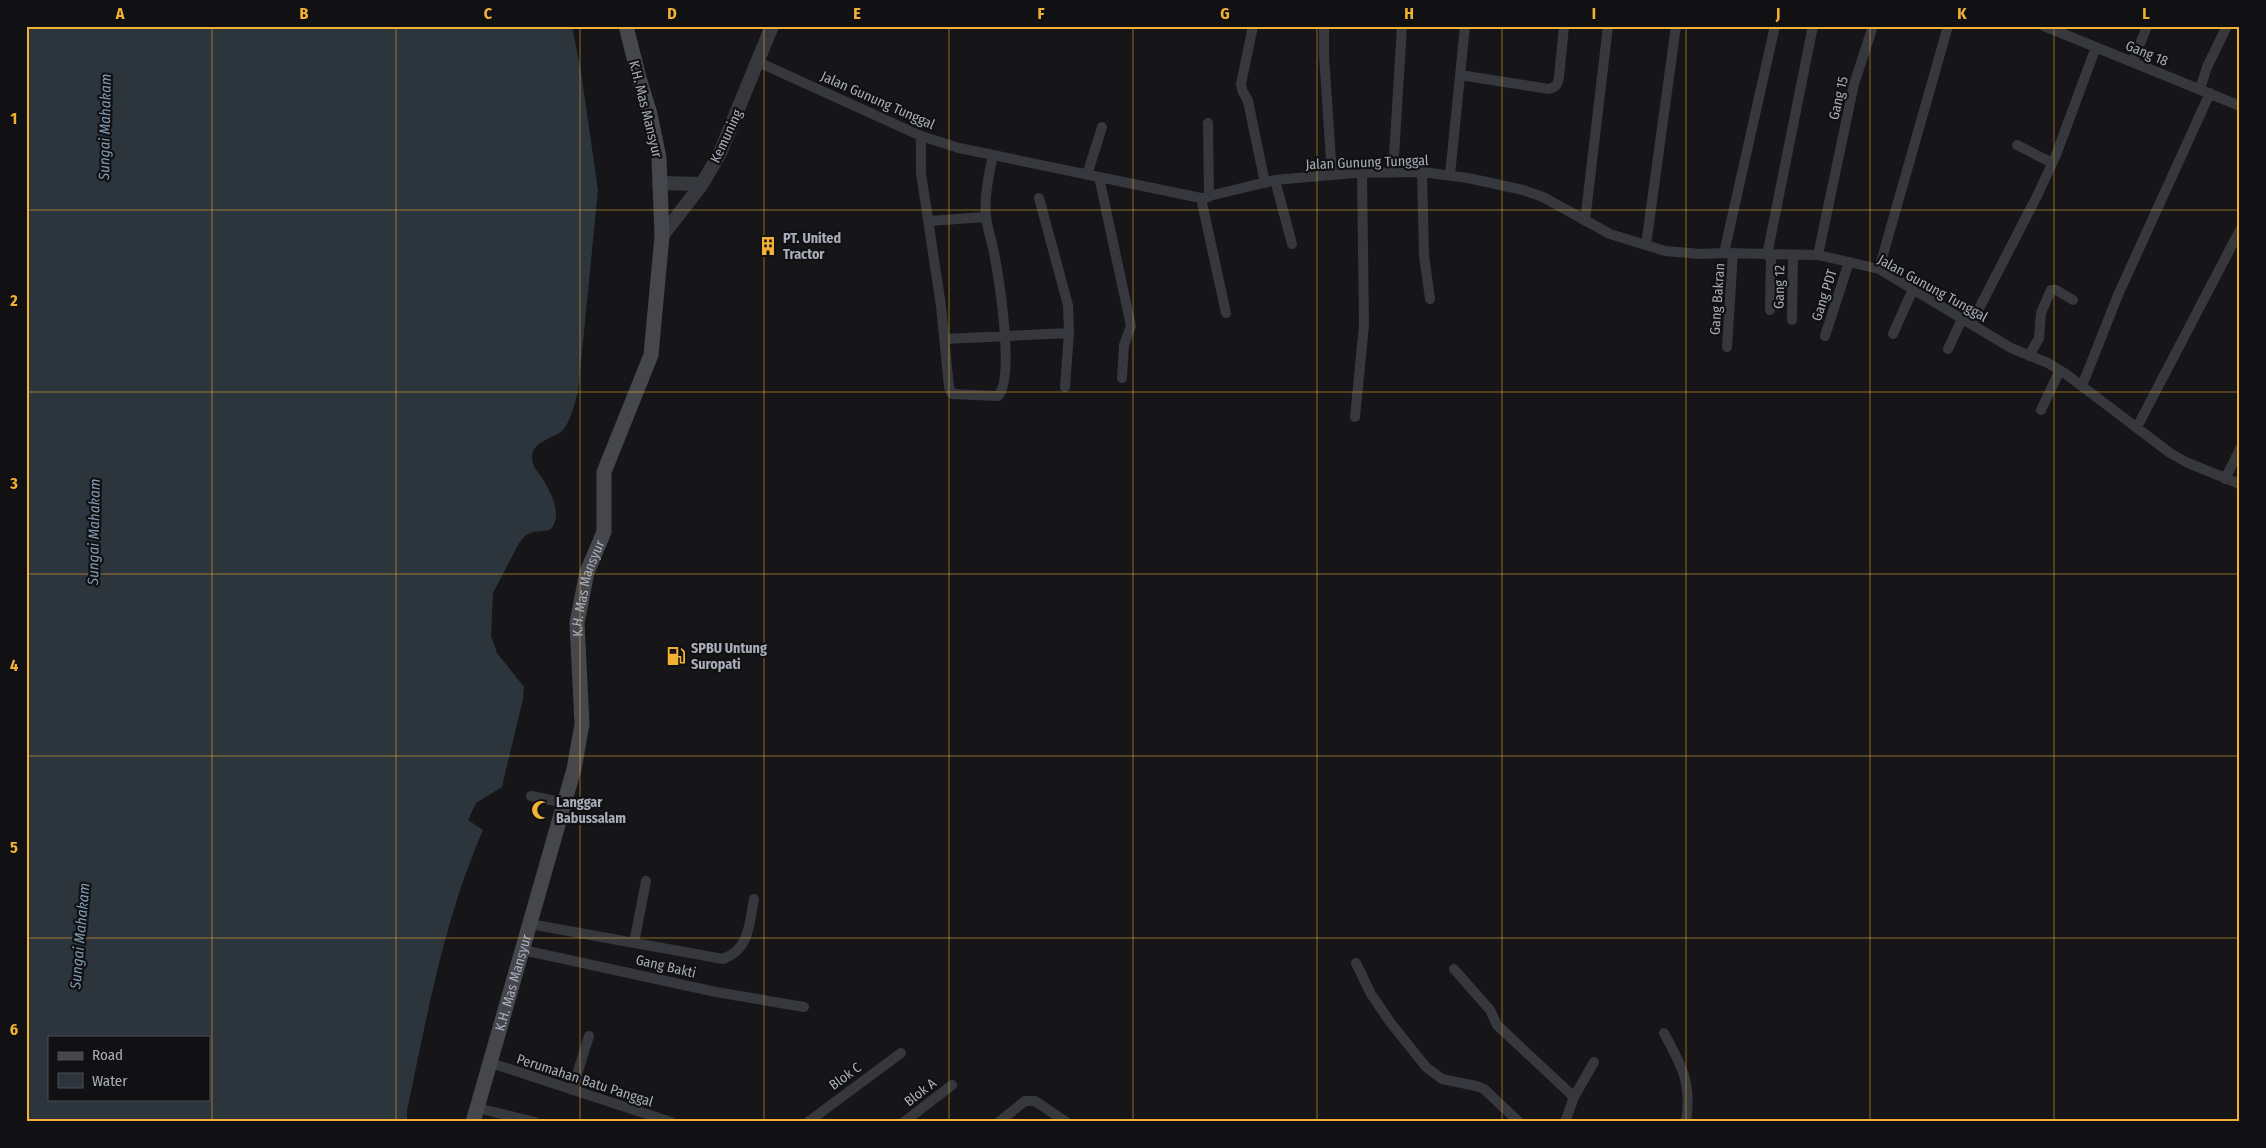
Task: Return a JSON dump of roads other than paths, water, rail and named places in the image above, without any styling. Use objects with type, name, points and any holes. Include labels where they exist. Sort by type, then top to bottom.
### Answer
[{"type":"main road","name":"K.H. Mas Mansyur","points":[[475,1115],[566,803],[582,724],[577,623],[587,572],[604,532],[604,472],[651,355],[662,236],[659,158],[650,114],[636,70],[626,26]]},
{"type":"street","name":"Kemuning","points":[[662,236],[702,184],[720,153],[772,26]]},
{"type":"street","points":[[1253,26],[1241,84],[1242,90],[1248,101],[1270,181],[1292,244]]},
{"type":"street","points":[[1324,26],[1332,176]]},
{"type":"street","points":[[1393,172],[1402,26]]},
{"type":"street","points":[[1450,175],[1465,26]]},
{"type":"street","points":[[1460,75],[1549,89],[1554,88],[1558,84],[1564,26]]},
{"type":"street","points":[[1585,221],[1608,26]]},
{"type":"street","points":[[1646,245],[1676,26]]},
{"type":"street","name":"Gang Bakran","points":[[1727,346],[1729,253],[1775,26]]},
{"type":"street","points":[[1770,310],[1769,255],[1813,26]]},
{"type":"street","name":"Gang 15","points":[[1818,255],[1854,84],[1873,26]]},
{"type":"street","points":[[1879,270],[1948,26]]},
{"type":"street","name":"Gang 18","points":[[2044,26],[2064,29],[2096,47],[2240,106]]},
{"type":"street","points":[[2133,62],[2147,26]]},
{"type":"street","points":[[2200,89],[2207,67],[2227,26]]},
{"type":"street","points":[[1948,349],[2008,256],[2052,163],[2096,47]]},
{"type":"street","name":"Jalan Gunung Tunggal","points":[[758,62],[921,136],[993,155],[1099,178],[1205,197],[1270,181],[1362,173],[1422,172],[1450,175],[1524,190],[1543,197],[1610,234],[1665,251],[1701,254],[1818,255],[1879,270],[2011,348],[2060,370],[2170,453],[2225,479],[2240,484]]},
{"type":"street","points":[[2082,386],[2118,294],[2210,93]]},
{"type":"street","points":[[1208,123],[1205,197],[1226,313]]},
{"type":"street","points":[[1087,175],[1102,126]]},
{"type":"street","points":[[921,136],[920,157],[949,387],[952,394],[998,396],[1004,374],[1005,335],[994,253],[986,217],[986,193],[993,155]]},
{"type":"street","points":[[2017,146],[2052,163]]},
{"type":"street","points":[[1422,172],[1424,255],[1430,300]]},
{"type":"street","points":[[1354,417],[1364,326],[1362,173]]},
{"type":"street","points":[[1099,178],[1131,326],[1124,345],[1122,378]]},
{"type":"street","points":[[659,183],[702,184]]},
{"type":"street","points":[[1039,198],[1068,305],[1069,333],[1064,387]]},
{"type":"street","points":[[929,221],[986,217]]},
{"type":"street","points":[[2137,427],[2240,230]]},
{"type":"street","name":"Gang 12","points":[[1792,320],[1794,255]]},
{"type":"street","name":"Gang PDT","points":[[1825,336],[1849,262]]},
{"type":"street","points":[[1893,334],[1913,289]]},
{"type":"street","points":[[2029,356],[2039,338],[2041,314],[2051,290],[2056,290],[2073,300]]},
{"type":"street","points":[[944,339],[1069,333]]},
{"type":"street","points":[[2041,410],[2060,370]]},
{"type":"street","points":[[2225,479],[2240,449]]},
{"type":"street","points":[[532,796],[566,803]]},
{"type":"street","points":[[634,943],[646,881]]},
{"type":"street","points":[[530,924],[722,959],[735,954],[746,939],[754,899]]},
{"type":"street","name":"Gang Bakti","points":[[523,950],[716,992],[804,1007]]},
{"type":"street","points":[[1356,963],[1371,994],[1390,1022],[1426,1067],[1442,1078],[1484,1089],[1519,1122]]},
{"type":"street","points":[[1454,969],[1490,1010],[1501,1029],[1574,1097]]},
{"type":"street","points":[[1664,1033],[1680,1062],[1688,1084],[1686,1122]]},
{"type":"street","points":[[572,1090],[588,1036]]},
{"type":"street","name":"Blok C","points":[[808,1122],[900,1054]]},
{"type":"street","points":[[1564,1122],[1574,1097],[1594,1062]]},
{"type":"street","name":"Perumahan Batu Panggal","points":[[491,1063],[671,1122]]},
{"type":"street","name":"Blok A","points":[[904,1122],[952,1085]]},
{"type":"street","points":[[999,1122],[1025,1101],[1030,1100],[1035,1101],[1066,1122]]},
{"type":"street","points":[[475,1115],[535,1122]]},
{"type":"water","name":"Sungai Mahakam","points":[[26,26],[572,26],[581,72],[598,190],[578,392],[570,418],[565,427],[558,434],[539,444],[535,448],[532,457],[536,470],[553,499],[556,512],[554,524],[550,530],[533,532],[526,535],[519,543],[493,593],[491,636],[497,653],[524,687],[523,699],[502,787],[476,803],[468,820],[483,830],[457,898],[447,933],[407,1111],[407,1122],[26,1122]]},
{"type":"place","name":"PT. United Tractor","points":[[768,246]]},
{"type":"place","name":"SPBU Untung Suropati","points":[[676,656]]},
{"type":"place","name":"Langgar Babussalam","points":[[541,810]]}]
